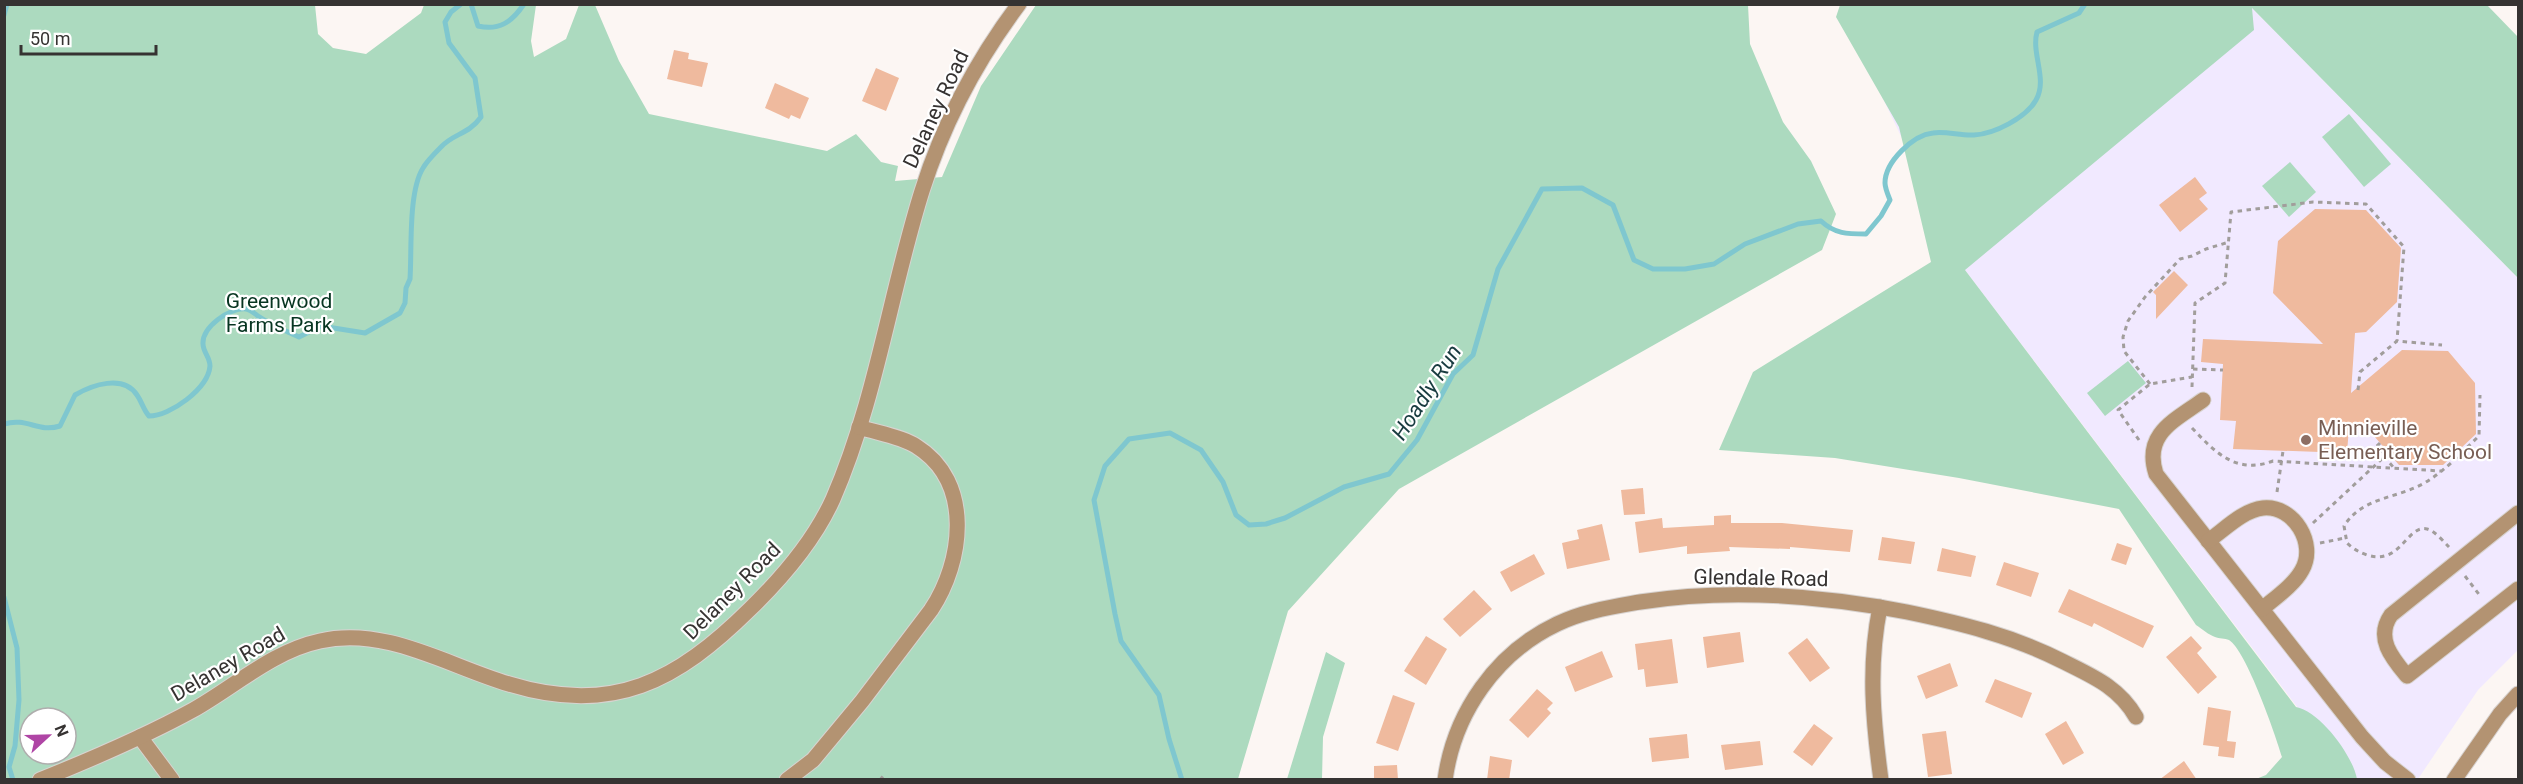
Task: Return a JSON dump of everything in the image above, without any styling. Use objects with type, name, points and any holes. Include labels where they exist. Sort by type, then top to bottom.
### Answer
[{"type":"street","name":"Delaney Road","points":[[40,780],[140,737],[195,709],[294,649],[318,641],[343,637],[399,644],[507,684],[541,693],[575,698],[625,690],[655,680],[705,652],[767,593],[795,560],[816,531],[831,503],[876,372],[911,230],[938,145],[984,57],[1019,4]]},
{"type":"street","points":[[2192,408],[2165,428],[2157,437],[2152,457],[2156,474],[2362,737],[2385,762],[2408,780]]},
{"type":"street","points":[[786,780],[813,760],[931,610],[946,585],[954,557],[957,509],[942,473],[916,447],[859,427]]},
{"type":"street","points":[[2208,541],[2245,515],[2262,508],[2274,508],[2294,520],[2304,539],[2307,554],[2302,570],[2262,609]]},
{"type":"street","points":[[2518,513],[2391,615],[2386,622],[2385,644],[2391,657],[2407,676],[2518,589]]},
{"type":"street","name":"Glendale Road","points":[[1445,780],[1450,753],[1462,720],[1476,695],[1493,672],[1527,642],[1581,614],[1659,599],[1717,595],[1800,596],[1880,607],[1950,621],[1999,635],[2047,653],[2102,680],[2118,692],[2136,717]]},
{"type":"street","points":[[1880,607],[1875,633],[1871,685],[1872,714],[1881,780]]},
{"type":"street","points":[[2454,780],[2500,714],[2518,694]]},
{"type":"street","points":[[140,737],[172,780]]},
{"type":"path","points":[[2397,341],[2404,247],[2366,204],[2313,202],[2231,212],[2224,283],[2195,303],[2192,408],[2224,459],[2232,462],[2262,465],[2282,461],[2443,471]]},
{"type":"path","points":[[2150,384],[2124,351],[2123,337],[2128,321],[2145,297],[2180,259],[2229,242]]},
{"type":"path","points":[[2358,390],[2360,372],[2397,341],[2442,345]]},
{"type":"path","points":[[2193,369],[2223,370]]},
{"type":"path","points":[[2152,457],[2118,410],[2150,384],[2192,377]]},
{"type":"path","points":[[2473,587],[2462,573],[2454,551],[2426,529],[2413,534],[2394,553],[2384,557],[2373,557],[2358,552],[2345,538],[2344,526],[2356,512],[2372,502],[2416,488],[2443,471],[2478,436],[2480,395]]},
{"type":"path","points":[[2380,443],[2376,447],[2394,468]]},
{"type":"path","points":[[2278,485],[2283,451]]},
{"type":"path","points":[[2304,539],[2384,457]]},
{"type":"path","points":[[2304,539],[2345,538]]},
{"type":"path","points":[[880,780],[884,775]]},
{"type":"shaded area","name":"Minnieville Elementary School","points":[[1846,4],[2249,5],[2518,278],[2518,650],[2478,690],[2418,779],[2352,779],[1965,270],[1842,13]]},
{"type":"green space","name":"Greenwood Farms Park","points":[[5,5],[315,5],[318,34],[333,48],[366,54],[421,13],[424,5],[536,5],[531,41],[534,57],[566,39],[579,5],[595,5],[619,61],[649,114],[827,151],[856,134],[881,162],[898,166],[895,181],[942,177],[981,86],[1036,5],[1748,5],[1750,44],[1783,122],[1811,161],[1836,214],[1822,250],[1399,489],[1288,611],[1238,779],[5,780]]},
{"type":"green space","points":[[1840,5],[2487,5],[2518,37],[2518,278],[2252,8],[2254,30],[1965,270],[2296,707],[2315,717],[2334,736],[2349,759],[2357,779],[2256,779],[2266,775],[2282,757],[2260,694],[2244,660],[2229,640],[2217,638],[2196,625],[2119,509],[1959,478],[1835,458],[1719,450],[1753,372],[1931,262],[1899,127],[1836,17]]},
{"type":"green space","points":[[2349,114],[2391,164],[2364,187],[2322,137]]},
{"type":"green space","points":[[2290,162],[2316,192],[2289,217],[2262,186]]},
{"type":"green space","points":[[2128,361],[2146,383],[2105,416],[2087,393]]},
{"type":"green space","points":[[1326,652],[1345,663],[1323,737],[1322,779],[1287,779]]},
{"type":"building","points":[[674,50],[689,53],[688,59],[708,63],[702,87],[667,79]]},
{"type":"building","points":[[876,68],[899,78],[886,111],[862,101]]},
{"type":"building","points":[[775,83],[809,98],[800,119],[791,115],[789,119],[765,108]]},
{"type":"building","points":[[2195,177],[2207,193],[2199,199],[2208,209],[2180,232],[2159,205]]},
{"type":"building","points":[[2315,209],[2366,210],[2401,248],[2397,302],[2366,332],[2355,333],[2351,393],[2402,350],[2448,351],[2475,383],[2476,434],[2443,465],[2399,465],[2368,429],[2349,427],[2347,453],[2233,449],[2236,421],[2220,420],[2223,364],[2201,362],[2203,339],[2323,344],[2273,293],[2278,241]]},
{"type":"building","points":[[2174,271],[2188,285],[2156,319],[2156,295],[2153,292]]},
{"type":"building","points":[[1643,488],[1645,514],[1624,515],[1621,490]]},
{"type":"building","points":[[1731,515],[1731,523],[1782,523],[1853,530],[1850,552],[1790,547],[1790,549],[1729,547],[1730,551],[1687,554],[1687,546],[1639,553],[1635,522],[1662,518],[1663,528],[1714,525],[1714,516]]},
{"type":"building","points":[[1602,524],[1610,560],[1567,569],[1562,543],[1579,539],[1577,530]]},
{"type":"building","points":[[1882,537],[1915,542],[1911,564],[1878,560]]},
{"type":"building","points":[[2117,543],[2132,548],[2126,565],[2111,560]]},
{"type":"building","points":[[1942,548],[1976,556],[1971,577],[1937,571]]},
{"type":"building","points":[[1534,554],[1545,574],[1511,592],[1500,572]]},
{"type":"building","points":[[2004,562],[2039,573],[2031,597],[1996,585]]},
{"type":"building","points":[[2069,589],[2154,626],[2143,648],[2094,623],[2092,627],[2058,612]]},
{"type":"building","points":[[1474,590],[1492,609],[1460,637],[1443,619]]},
{"type":"building","points":[[1740,632],[1744,662],[1707,668],[1703,637]]},
{"type":"building","points":[[1426,636],[1447,649],[1426,685],[1404,671]]},
{"type":"building","points":[[2191,636],[2202,648],[2197,653],[2217,677],[2198,694],[2166,657]]},
{"type":"building","points":[[1807,638],[1830,668],[1810,682],[1788,653]]},
{"type":"building","points":[[1672,639],[1678,683],[1646,687],[1644,669],[1638,670],[1635,644]]},
{"type":"building","points":[[1602,651],[1613,677],[1575,692],[1565,667]]},
{"type":"building","points":[[1950,663],[1958,686],[1926,699],[1917,676]]},
{"type":"building","points":[[1995,679],[2032,693],[2022,718],[1985,702]]},
{"type":"building","points":[[1537,689],[1553,703],[1547,709],[1551,713],[1528,738],[1509,720]]},
{"type":"building","points":[[1393,695],[1415,703],[1398,751],[1376,743]]},
{"type":"building","points":[[2208,707],[2231,711],[2227,741],[2236,742],[2234,758],[2218,756],[2219,747],[2203,745]]},
{"type":"building","points":[[2066,721],[2084,753],[2063,765],[2045,734]]},
{"type":"building","points":[[1814,724],[1833,738],[1812,766],[1793,752]]},
{"type":"building","points":[[1946,731],[1952,774],[1928,777],[1922,734]]},
{"type":"building","points":[[1687,734],[1689,758],[1652,762],[1649,738]]},
{"type":"building","points":[[1760,741],[1763,765],[1725,770],[1721,745]]},
{"type":"building","points":[[1490,756],[1512,760],[1509,780],[1487,780]]},
{"type":"building","points":[[2184,761],[2197,780],[2159,780]]},
{"type":"building","points":[[1397,765],[1398,780],[1374,780],[1374,766]]},
{"type":"waterway","points":[[4,15],[7,4]]},
{"type":"waterway","points":[[4,424],[19,422],[45,428],[60,426],[75,395],[107,383],[116,383],[131,389],[149,416],[167,411],[187,400],[203,384],[210,366],[204,350],[204,338],[218,319],[232,311],[249,310],[299,337],[321,326],[365,333],[400,313],[405,303],[406,288],[410,279],[413,206],[418,178],[425,165],[441,147],[471,127],[481,117],[475,78],[449,43],[445,22],[451,12],[461,4]]},
{"type":"waterway","points":[[471,4],[478,26],[486,27],[504,24],[515,16],[524,4]]},
{"type":"waterway","name":"Hoadly Run","points":[[1182,780],[1169,739],[1159,695],[1121,641],[1094,500],[1105,466],[1129,439],[1170,433],[1201,450],[1223,482],[1236,515],[1249,525],[1266,524],[1285,518],[1344,487],[1389,474],[1417,440],[1453,374],[1473,355],[1498,269],[1542,189],[1582,188],[1613,205],[1634,260],[1653,269],[1685,269],[1714,264],[1745,244],[1798,224],[1821,221],[1831,229],[1853,234],[1866,234],[1881,216],[1890,200],[1885,183],[1886,175],[1895,158],[1909,144],[1933,133],[1969,135],[1991,132],[2009,124],[2031,107],[2036,100],[2040,84],[2036,49],[2037,32],[2079,13],[2085,4]]},
{"type":"waterway","points":[[4,597],[17,648],[19,700],[15,746],[9,767],[13,780]]},
{"type":"place","name":"Minnieville Elementary School","points":[[2306,440]]}]
